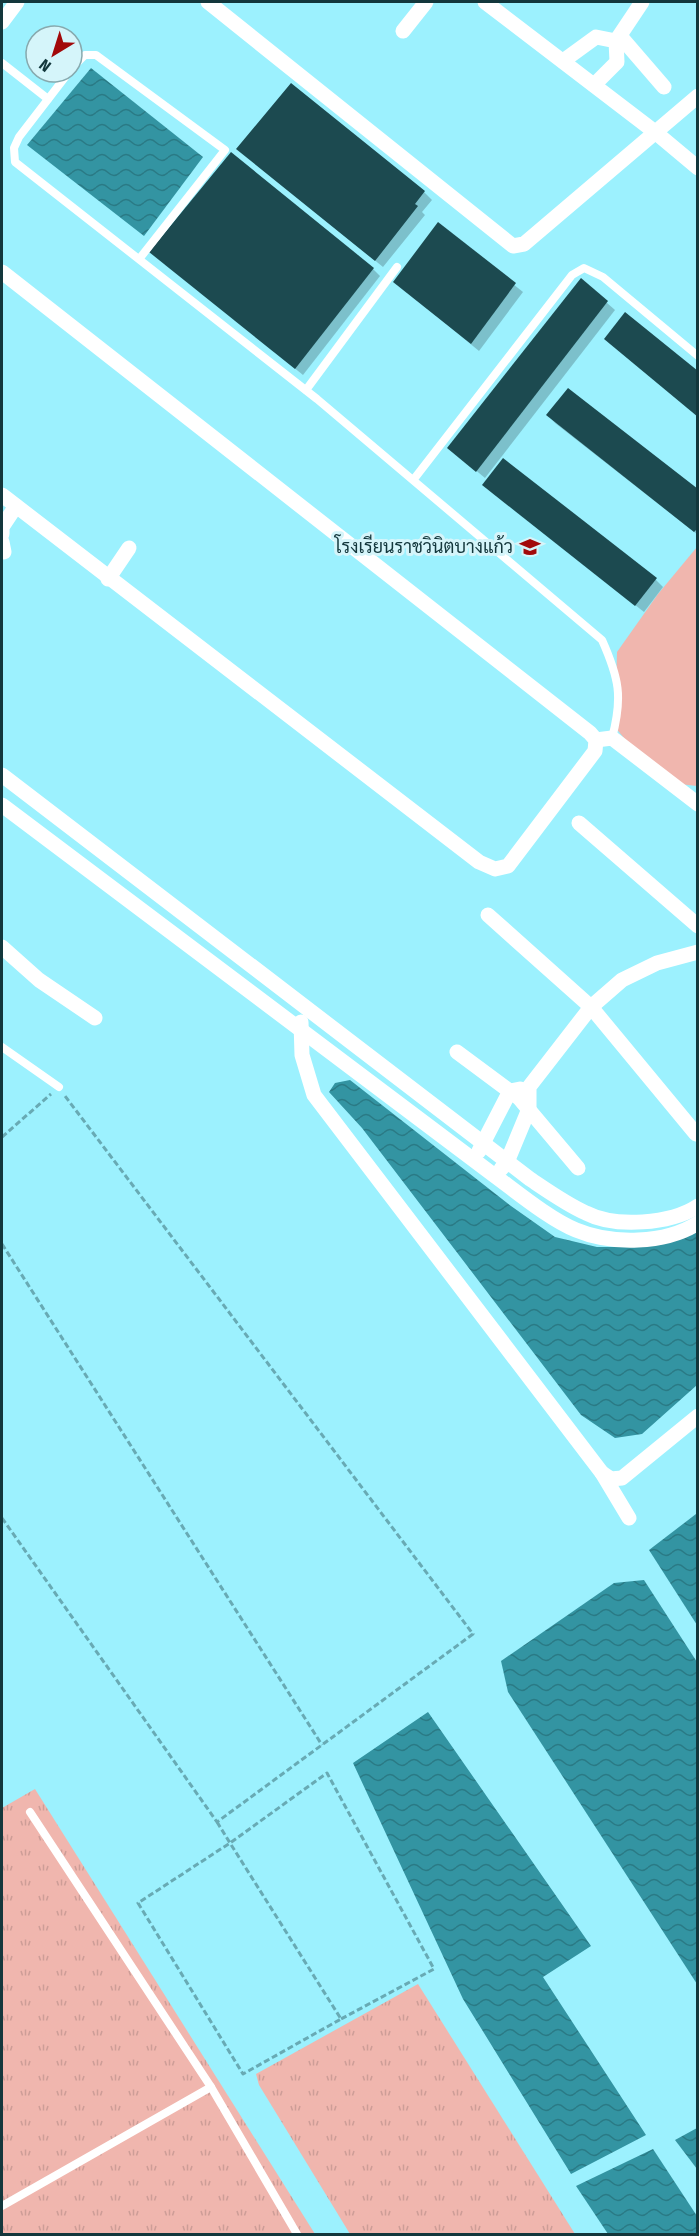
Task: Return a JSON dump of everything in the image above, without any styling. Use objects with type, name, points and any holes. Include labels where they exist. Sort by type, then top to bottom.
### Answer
[{"type":"street","points":[[3,17],[17,2]]},
{"type":"street","points":[[208,2],[513,246],[524,244],[698,96]]},
{"type":"street","points":[[403,32],[426,2]]},
{"type":"street","points":[[485,2],[655,132],[698,168]]},
{"type":"street","points":[[594,85],[617,62],[618,39],[642,2]]},
{"type":"street","points":[[563,61],[596,37],[618,39],[664,87]]},
{"type":"street","points":[[2,272],[596,740],[612,738],[698,804]]},
{"type":"street","points":[[2,495],[108,579],[469,855],[495,869],[508,866],[595,751],[596,740]]},
{"type":"street","points":[[2,534],[2,526],[16,506]]},
{"type":"street","points":[[108,579],[129,548]]},
{"type":"street","points":[[2,775],[507,1162],[588,1215],[622,1221],[655,1222],[698,1206]]},
{"type":"street","points":[[2,805],[519,1194],[576,1230],[619,1239],[651,1241],[698,1223]]},
{"type":"street","points":[[579,823],[698,926]]},
{"type":"street","points":[[488,915],[591,1006],[696,1134]]},
{"type":"street","points":[[2,947],[39,980],[95,1018]]},
{"type":"street","points":[[495,1176],[507,1162],[529,1109],[529,1087],[591,1006],[622,980],[657,963],[698,952]]},
{"type":"street","points":[[294,998],[304,1030],[302,1055],[314,1095],[602,1473],[629,1518]]},
{"type":"street","points":[[457,1052],[510,1091],[529,1109],[578,1168]]},
{"type":"street","points":[[510,1091],[529,1087]]},
{"type":"street","points":[[473,1159],[484,1144],[510,1091]]},
{"type":"street","points":[[519,1194],[530,1179]]},
{"type":"street","points":[[602,1473],[611,1479],[622,1478],[698,1416]]},
{"type":"lane","points":[[84,56],[96,55],[225,150],[140,258]]},
{"type":"lane","points":[[2,63],[48,99]]},
{"type":"lane","points":[[60,84],[19,137],[14,148],[15,162],[306,390],[602,640],[614,668],[620,706],[612,738]]},
{"type":"lane","points":[[306,390],[398,267]]},
{"type":"lane","points":[[414,479],[572,275],[584,268],[603,277],[698,356]]},
{"type":"lane","points":[[2,1047],[59,1087]]},
{"type":"lane","points":[[30,1812],[211,2087],[297,2235]]},
{"type":"lane","points":[[2,2206],[211,2087]]},
{"type":"path","points":[[2,1137],[59,1087],[473,1634],[217,1822]]},
{"type":"path","points":[[2,1244],[322,1745]]},
{"type":"path","points":[[2,1518],[217,1822],[341,2019]]},
{"type":"path","points":[[327,1773],[434,1969],[341,2019],[243,2074],[138,1903],[230,1842],[327,1773]]},
{"type":"green space","points":[[697,547],[697,786],[670,783],[646,765],[615,727],[617,652],[658,594]]},
{"type":"green space","points":[[35,1789],[315,2234],[2,2234],[2,1808]]},
{"type":"green space","points":[[418,1984],[575,2234],[350,2234],[259,2085],[256,2074]]},
{"type":"water","points":[[91,68],[203,157],[144,236],[27,145],[78,84],[84,84],[84,76]]},
{"type":"water","points":[[350,1080],[511,1206],[555,1237],[597,1247],[645,1247],[697,1224],[697,1385],[642,1434],[615,1438],[581,1415],[362,1128],[329,1092],[335,1083]]},
{"type":"water","points":[[696,1514],[698,1517],[697,1625],[649,1550]]},
{"type":"water","points":[[644,1580],[697,1662],[697,1984],[508,1692],[501,1661],[614,1583]]},
{"type":"water","points":[[428,1712],[591,1946],[543,1977],[646,2135],[571,2174],[463,1999],[353,1763]]},
{"type":"water","points":[[697,2128],[697,2169],[675,2140]]},
{"type":"water","points":[[653,2149],[697,2216],[697,2234],[608,2234],[576,2186]]},
{"type":"building","points":[[291,83],[425,191],[415,204],[418,206],[375,261],[236,149]]},
{"type":"building","points":[[231,152],[374,268],[295,369],[149,252]]},
{"type":"building","points":[[438,222],[516,283],[471,344],[393,282]]},
{"type":"building","points":[[581,278],[608,301],[476,472],[447,448]]},
{"type":"building","points":[[625,312],[698,371],[698,417],[604,339]]},
{"type":"building","points":[[568,388],[698,489],[698,528],[694,532],[546,415]]},
{"type":"building","points":[[503,458],[657,578],[635,606],[482,485]]},
{"type":"place","name":"โรงเรียนราชวินิตบางแก้ว","points":[[530,547]]}]
